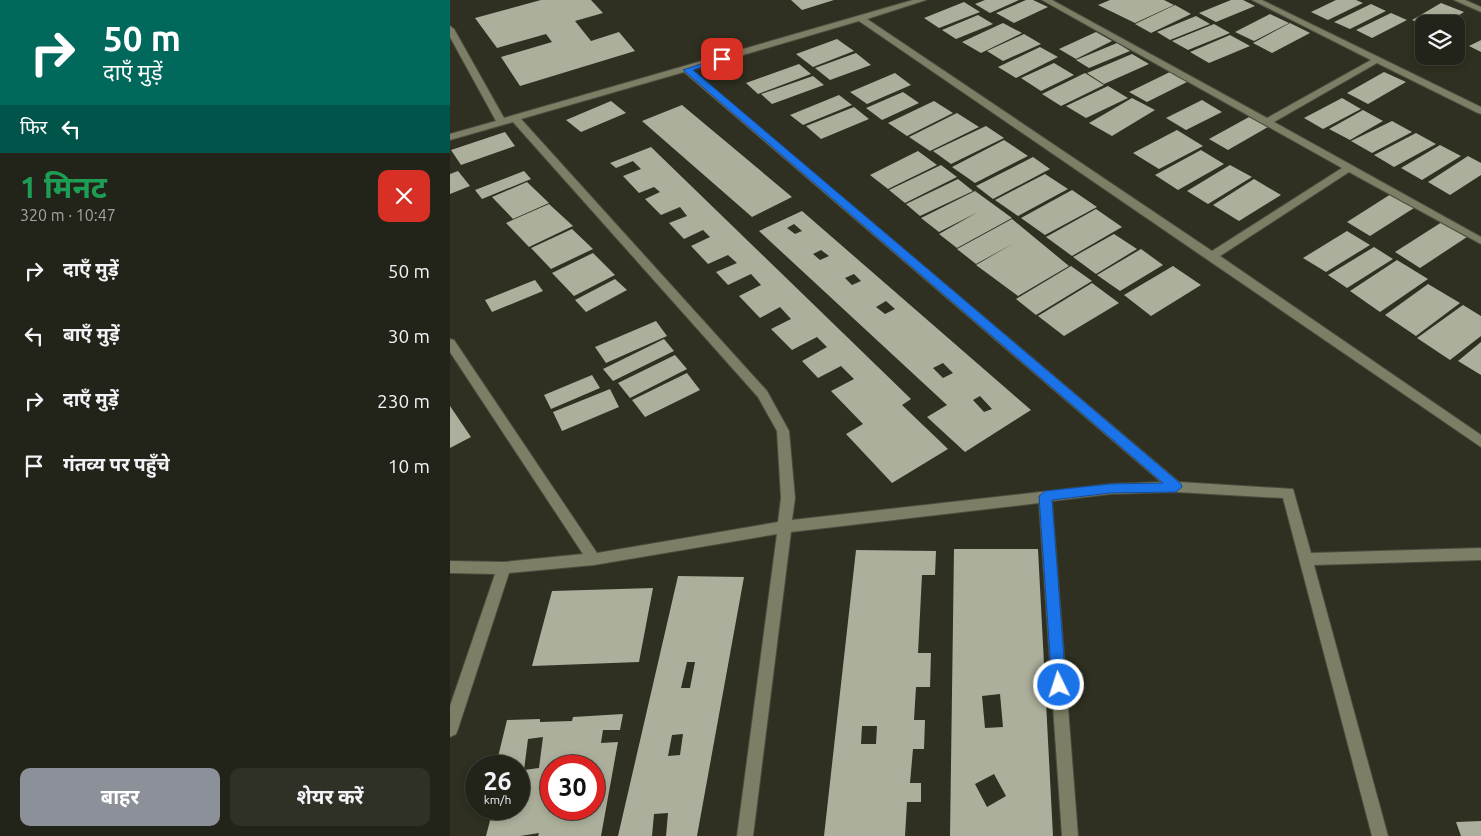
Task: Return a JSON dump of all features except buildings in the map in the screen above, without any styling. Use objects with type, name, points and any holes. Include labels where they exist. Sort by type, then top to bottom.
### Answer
[{"type":"street","points":[[450,137],[687,70],[922,0]]},
{"type":"street","points":[[1046,0],[1481,241]]},
{"type":"street","points":[[1256,0],[1481,111]]},
{"type":"street","points":[[1458,0],[1471,2],[1481,10]]},
{"type":"street","points":[[860,18],[1212,256],[1481,442]]},
{"type":"street","points":[[450,29],[501,122]]},
{"type":"street","points":[[1267,122],[1377,60]]},
{"type":"street","points":[[687,70],[1176,487]]},
{"type":"street","points":[[515,118],[763,394],[783,431],[788,498],[745,836]]},
{"type":"street","points":[[1212,256],[1348,168]]},
{"type":"street","points":[[450,343],[594,559]]},
{"type":"street","points":[[450,567],[504,568],[594,559],[784,527],[1110,489],[1176,487],[1288,493],[1380,836]]},
{"type":"street","points":[[1045,496],[1070,836]]},
{"type":"street","points":[[1306,560],[1481,554]]},
{"type":"street","points":[[450,729],[504,568]]},
{"type":"route","points":[[722,59],[687,70],[1176,487],[1110,489],[1045,496],[1059,685]]}]
